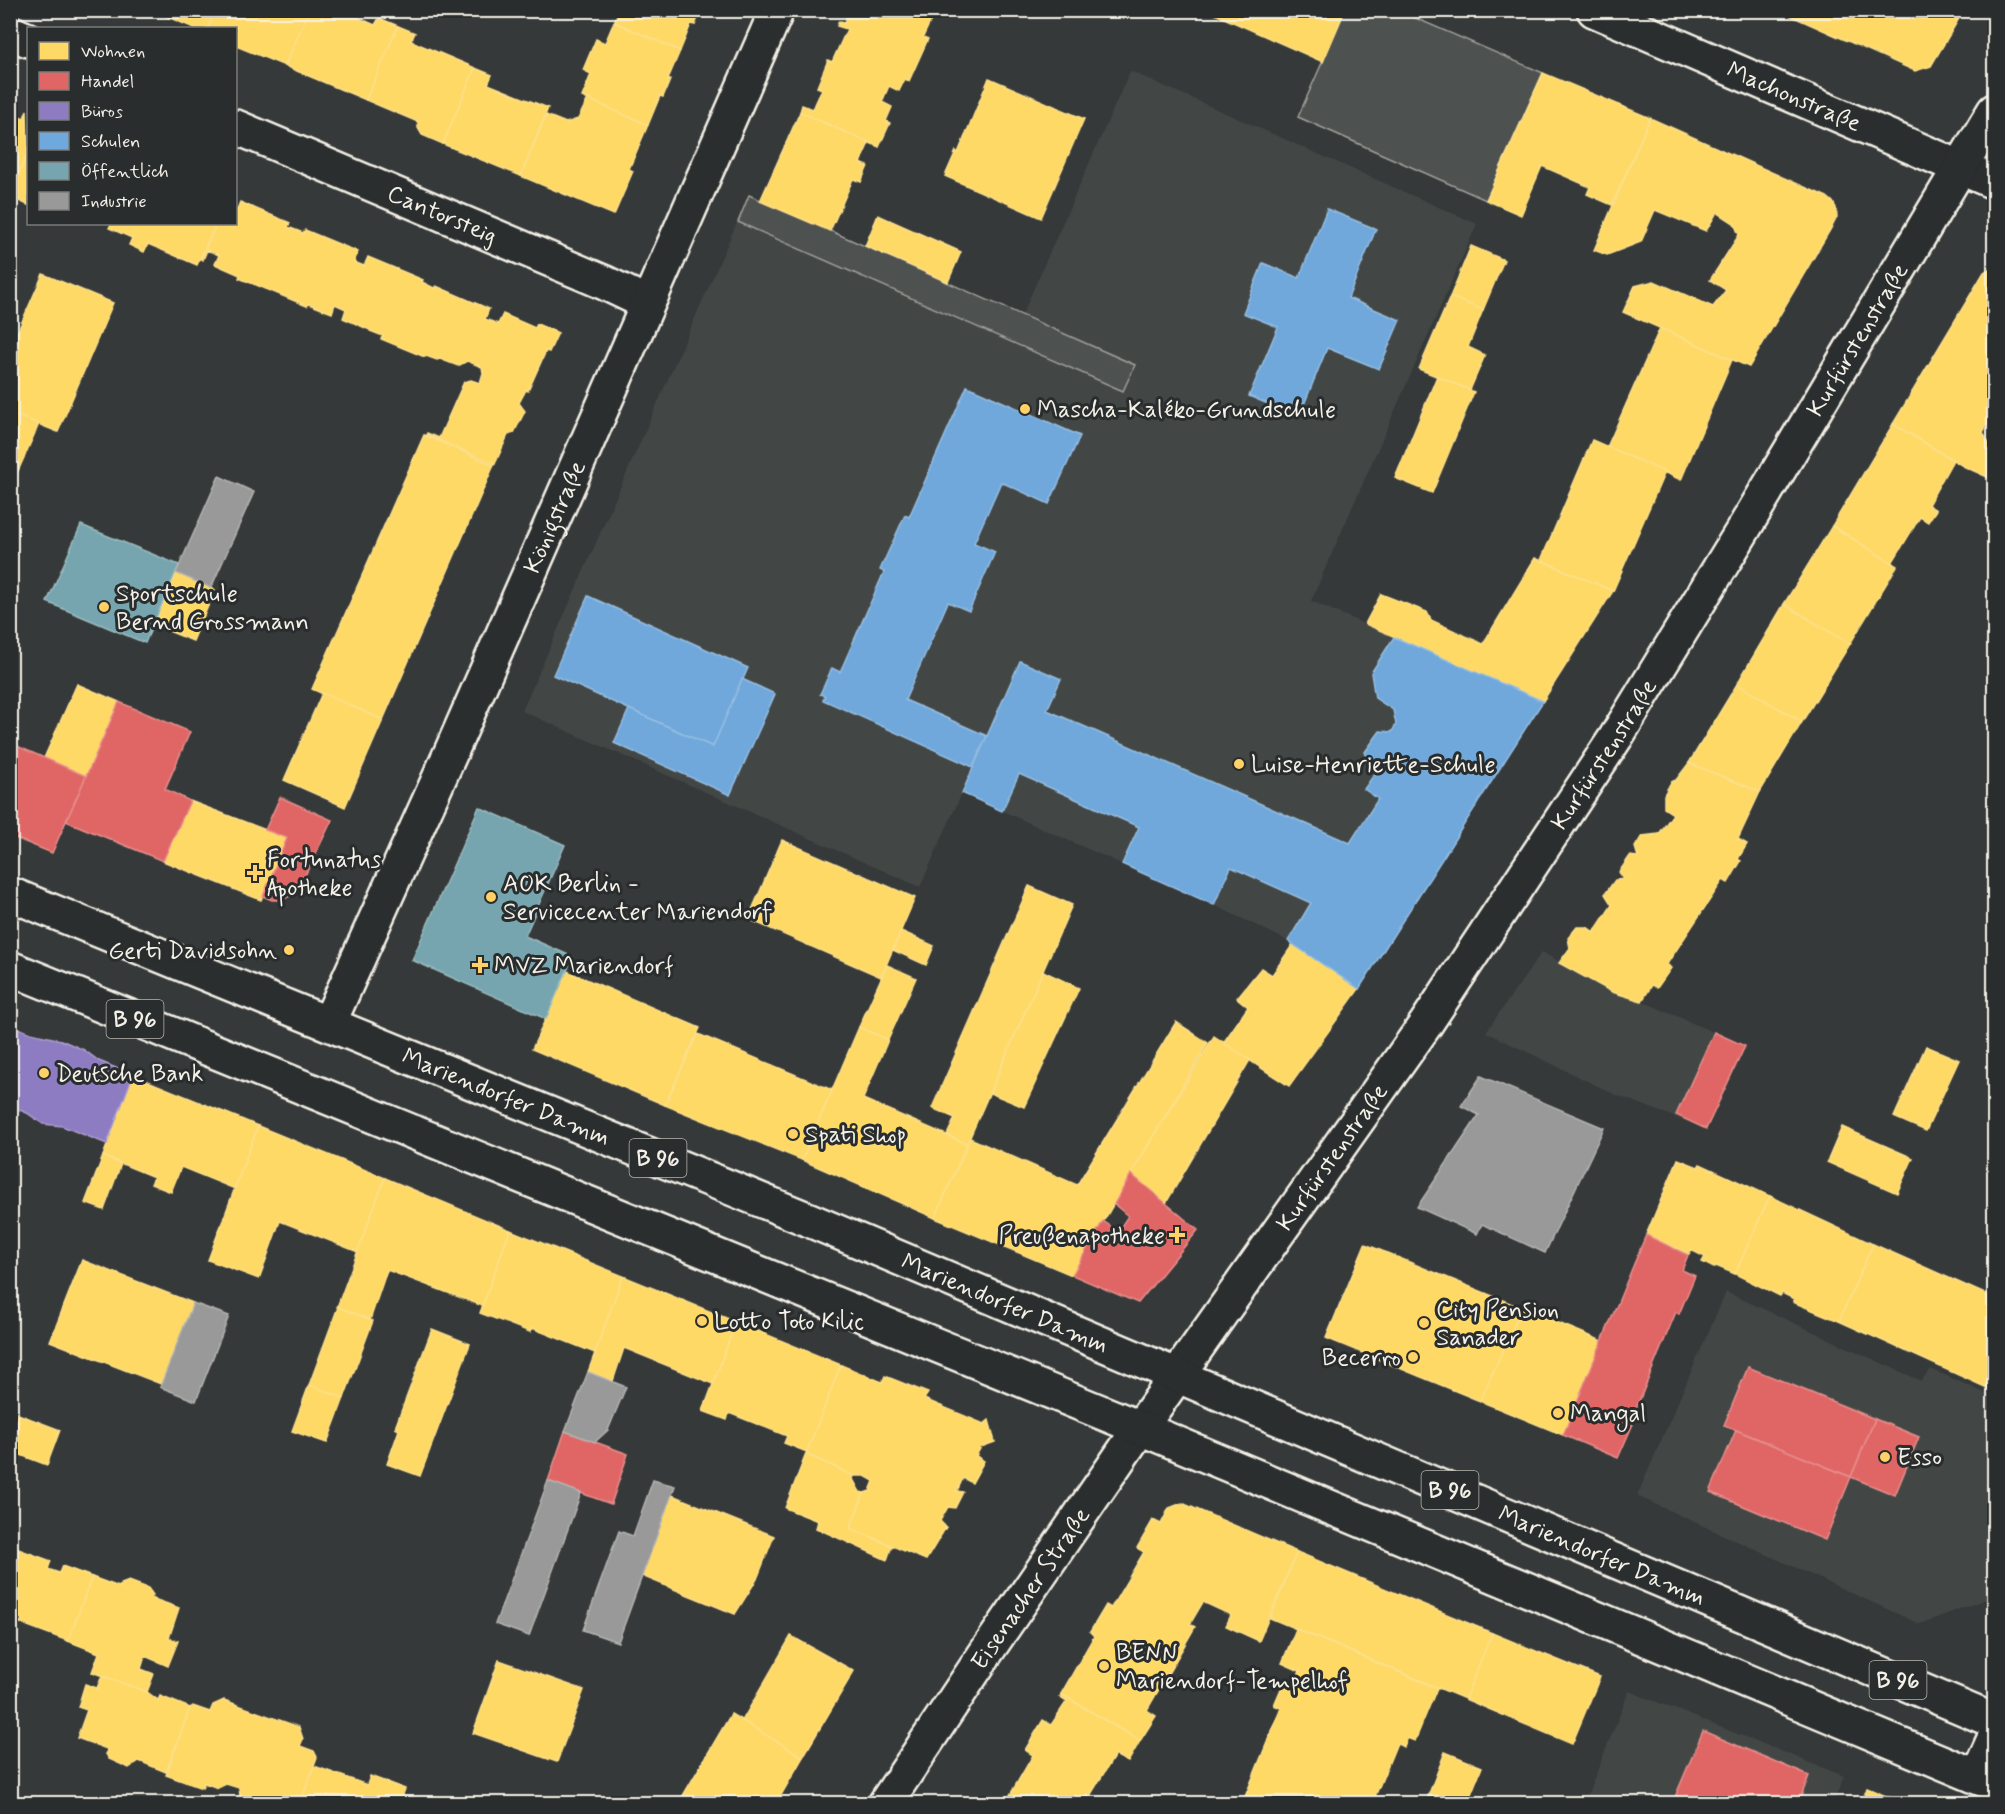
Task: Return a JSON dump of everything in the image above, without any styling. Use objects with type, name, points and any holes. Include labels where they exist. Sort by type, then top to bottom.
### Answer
[{"type":"main road","name":"Königstraße","points":[[329,1023],[777,10]]},
{"type":"main road","name":"Machonstraße","points":[[1594,10],[1995,182]]},
{"type":"main road","points":[[10,32],[27,40]]},
{"type":"main road","name":"Kurfürstenstraße","points":[[1176,1376],[1425,1025],[1616,737],[1995,111]]},
{"type":"main road","name":"Cantorsteig","points":[[237,127],[592,277],[647,303]]},
{"type":"main road","name":"Mariendorfer Damm","points":[[10,894],[807,1219],[1995,1721]]},
{"type":"main road","name":"B 96","points":[[10,968],[1140,1428],[1986,1781]]},
{"type":"main road","name":"Eisenacher Straße","points":[[885,1803],[1176,1376]]},
{"type":"main road","points":[[1986,1781],[1995,1739]]},
{"type":"shaded area","points":[[1345,11],[1399,11],[1543,73],[1486,200],[1298,117]]},
{"type":"shaded area","name":"Mascha-Kaléko-Grundschule","points":[[1130,71],[1477,224],[1311,601],[1543,701],[1359,989],[1288,941],[1214,905],[962,793],[920,887],[522,711],[749,195],[1022,315]]},
{"type":"shaded area","points":[[749,195],[1135,365],[1123,391],[738,222]]},
{"type":"shaded area","points":[[1542,952],[1612,992],[1642,1001],[1745,1046],[1706,1129],[1614,1094],[1486,1032]]},
{"type":"shaded area","points":[[1726,1292],[1921,1381],[1931,1369],[1994,1397],[1994,1596],[1920,1624],[1637,1496]]},
{"type":"shaded area","points":[[1629,1691],[1844,1776],[1833,1803],[1584,1804]]},
{"type":"building: Wohnen","points":[[128,10],[151,10],[141,15]]},
{"type":"building: Wohnen","points":[[151,10],[216,10],[208,27],[192,27]]},
{"type":"building: Wohnen","points":[[216,10],[309,10],[285,66],[237,46],[237,27],[208,27]]},
{"type":"building: Wohnen","points":[[309,10],[341,10],[375,25],[379,18],[398,26],[366,100],[285,66]]},
{"type":"building: Wohnen","points":[[619,10],[701,10],[695,25],[691,24],[680,51],[614,22]]},
{"type":"building: Wohnen","points":[[849,10],[922,10],[921,13],[932,18],[923,37],[928,39],[909,81],[905,79],[899,91],[889,86],[882,102],[892,107],[886,121],[890,123],[879,147],[800,112],[802,105],[813,109],[822,89],[817,87],[828,60],[832,62],[847,29],[837,26],[839,21],[844,23]]},
{"type":"building: Wohnen","points":[[1206,10],[1345,10],[1323,62]]},
{"type":"building: Wohnen","points":[[1778,10],[1964,10],[1931,66],[1915,71]]},
{"type":"building: Wohnen","points":[[614,22],[680,51],[663,97],[660,96],[648,125],[582,97],[591,74],[583,70],[596,39],[605,43]]},
{"type":"building: Wohnen","points":[[398,26],[415,33],[411,41],[475,68],[443,144],[422,135],[418,122],[366,100]]},
{"type":"building: Wohnen","points":[[475,68],[492,75],[488,84],[548,108],[521,176],[443,144]]},
{"type":"building: Wohnen","points":[[1543,73],[1650,118],[1612,205],[1587,194],[1590,187],[1542,166],[1521,215],[1486,200]]},
{"type":"building: Wohnen","points":[[989,78],[1084,119],[1041,218],[945,176],[956,151],[958,153]]},
{"type":"building: Wohnen","points":[[588,99],[648,125],[629,169],[633,171],[614,215],[521,176],[546,115],[566,123],[578,119]]},
{"type":"building: Wohnen","points":[[27,110],[27,154],[10,194],[10,112],[24,118]]},
{"type":"building: Wohnen","points":[[800,112],[869,143],[860,163],[868,166],[861,182],[853,179],[830,231],[760,201]]},
{"type":"building: Wohnen","points":[[1650,118],[1827,197],[1836,208],[1837,217],[1833,225],[1749,367],[1623,312],[1635,286],[1654,281],[1713,307],[1726,290],[1710,280],[1739,235],[1734,223],[1717,212],[1706,231],[1655,210],[1641,242],[1607,255],[1594,250]]},
{"type":"building: Wohnen","points":[[27,154],[27,205],[10,197]]},
{"type":"building: Wohnen","points":[[240,202],[290,223],[288,227],[303,233],[305,230],[358,252],[354,262],[364,266],[368,257],[423,280],[422,282],[434,288],[436,286],[489,309],[485,319],[498,324],[503,314],[535,328],[537,324],[558,333],[549,352],[546,351],[528,391],[526,390],[519,403],[525,411],[514,433],[508,435],[495,464],[426,435],[427,433],[439,438],[464,382],[471,380],[480,383],[482,367],[467,361],[458,366],[440,359],[425,357],[381,339],[383,336],[343,318],[346,309],[335,304],[332,313],[309,304],[307,306],[239,278],[240,275],[215,264],[219,255],[207,250],[203,260],[201,259],[216,225],[237,225],[237,210]]},
{"type":"building: Wohnen","points":[[878,215],[961,252],[948,282],[865,246]]},
{"type":"building: Wohnen","points":[[110,225],[216,225],[197,265],[148,244],[144,252],[129,245],[132,238],[109,228]]},
{"type":"building: Wohnen","points":[[1471,246],[1504,260],[1483,310],[1450,297]]},
{"type":"building: Wohnen","points":[[1994,266],[1994,413],[1983,432],[1990,446],[1994,448],[1994,480],[1963,466],[1893,424],[1984,272]]},
{"type":"building: Wohnen","points":[[43,274],[113,303],[58,432],[10,413],[10,349]]},
{"type":"building: Wohnen","points":[[1450,297],[1483,310],[1468,347],[1485,355],[1470,390],[1419,369]]},
{"type":"building: Wohnen","points":[[1660,328],[1732,360],[1681,480],[1607,447]]},
{"type":"building: Wohnen","points":[[1437,376],[1474,392],[1432,493],[1395,478]]},
{"type":"building: Wohnen","points":[[10,413],[39,424],[10,489]]},
{"type":"building: Wohnen","points":[[1893,424],[1953,460],[1928,505],[1936,510],[1928,522],[1920,517],[1892,563],[1832,526]]},
{"type":"building: Wohnen","points":[[424,435],[494,465],[383,720],[312,689]]},
{"type":"building: Wohnen","points":[[1592,440],[1665,472],[1613,591],[1541,560]]},
{"type":"building: Wohnen","points":[[1832,526],[1897,566],[1850,644],[1784,604]]},
{"type":"building: Wohnen","points":[[1535,558],[1613,591],[1543,701],[1365,624],[1381,594],[1427,612],[1431,620],[1483,644]]},
{"type":"building: Wohnen","points":[[176,573],[215,590],[193,641],[154,625]]},
{"type":"building: Wohnen","points":[[1784,604],[1850,644],[1802,722],[1737,684]]},
{"type":"building: Wohnen","points":[[77,684],[119,702],[86,776],[44,758]]},
{"type":"building: Wohnen","points":[[1737,684],[1802,722],[1760,792],[1689,763]]},
{"type":"building: Wohnen","points":[[322,693],[383,720],[345,807],[284,780]]},
{"type":"building: Wohnen","points":[[1689,763],[1760,792],[1738,839],[1747,844],[1738,859],[1741,861],[1728,883],[1723,880],[1667,964],[1671,968],[1657,988],[1652,985],[1642,1001],[1612,992],[1559,963],[1570,948],[1568,938],[1577,927],[1587,927],[1594,932],[1612,905],[1605,894],[1615,880],[1624,879],[1619,872],[1630,856],[1638,857],[1635,847],[1642,836],[1659,834],[1673,814],[1664,808],[1664,795],[1671,782],[1676,780]]},
{"type":"building: Wohnen","points":[[190,801],[287,838],[261,900],[163,861]]},
{"type":"building: Wohnen","points":[[782,840],[915,898],[881,977],[748,919]]},
{"type":"building: Wohnen","points":[[1029,886],[1072,905],[967,1144],[947,1135],[955,1118],[932,1108]]},
{"type":"building: Wohnen","points":[[901,931],[934,946],[926,965],[893,950]]},
{"type":"building: Wohnen","points":[[1293,944],[1359,989],[1289,1086],[1223,1043],[1248,1007],[1237,998],[1261,968],[1272,975]]},
{"type":"building: Wohnen","points":[[887,965],[916,978],[888,1040],[859,1027]]},
{"type":"building: Wohnen","points":[[567,971],[700,1028],[665,1105],[532,1049]]},
{"type":"building: Wohnen","points":[[1043,971],[1079,988],[1024,1107],[990,1093]]},
{"type":"building: Wohnen","points":[[1176,1022],[1208,1043],[1072,1275],[935,1218],[970,1138],[1077,1185]]},
{"type":"building: Wohnen","points":[[859,1027],[888,1040],[863,1099],[967,1144],[935,1218],[802,1160]]},
{"type":"building: Wohnen","points":[[698,1034],[832,1090],[802,1160],[665,1105]]},
{"type":"building: Wohnen","points":[[1214,1036],[1250,1060],[1166,1203],[1131,1174]]},
{"type":"building: Wohnen","points":[[1926,1046],[1959,1060],[1926,1131],[1894,1117]]},
{"type":"building: Wohnen","points":[[133,1075],[258,1126],[235,1189],[181,1167],[171,1192],[151,1184],[154,1177],[103,1156]]},
{"type":"building: Wohnen","points":[[258,1126],[385,1178],[358,1252],[280,1221],[259,1279],[208,1260]]},
{"type":"building: Wohnen","points":[[1842,1127],[1913,1158],[1897,1193],[1827,1162]]},
{"type":"building: Wohnen","points":[[103,1156],[121,1164],[104,1210],[85,1203]]},
{"type":"building: Wohnen","points":[[1678,1159],[1698,1167],[1700,1164],[1770,1196],[1735,1274],[1702,1262],[1705,1257],[1691,1250],[1689,1254],[1646,1235]]},
{"type":"building: Wohnen","points":[[385,1178],[510,1230],[483,1306],[387,1270],[370,1320],[337,1307]]},
{"type":"building: Wohnen","points":[[1770,1196],[1873,1244],[1839,1321],[1793,1302],[1794,1299],[1782,1293],[1780,1296],[1735,1274]]},
{"type":"building: Wohnen","points":[[510,1230],[623,1276],[595,1353],[532,1328],[530,1332],[480,1313]]},
{"type":"building: Wohnen","name":"City Pension Sanader","points":[[1365,1244],[1522,1308],[1480,1401],[1326,1338]]},
{"type":"building: Wohnen","points":[[1873,1244],[1994,1298],[1994,1391],[1839,1321]]},
{"type":"building: Wohnen","points":[[82,1260],[193,1303],[161,1384],[50,1341]]},
{"type":"building: Wohnen","points":[[623,1276],[736,1322],[713,1384],[624,1348],[613,1381],[588,1372]]},
{"type":"building: Wohnen","points":[[338,1307],[373,1321],[344,1398],[309,1385]]},
{"type":"building: Wohnen","points":[[1522,1308],[1602,1341],[1563,1435],[1480,1401]]},
{"type":"building: Wohnen","points":[[736,1322],[841,1365],[807,1452],[784,1443],[787,1436],[729,1413],[727,1420],[703,1411]]},
{"type":"building: Wohnen","points":[[432,1329],[470,1344],[420,1476],[387,1464],[399,1430],[395,1428]]},
{"type":"building: Wohnen","points":[[841,1365],[882,1382],[885,1376],[928,1393],[924,1399],[984,1424],[989,1420],[995,1442],[981,1447],[976,1456],[984,1461],[972,1483],[963,1478],[957,1491],[963,1492],[955,1508],[948,1507],[940,1521],[946,1527],[926,1560],[850,1528],[864,1493],[870,1491],[874,1481],[865,1476],[854,1476],[806,1454]]},
{"type":"building: Wohnen","points":[[309,1385],[344,1398],[327,1443],[292,1431]]},
{"type":"building: Wohnen","points":[[10,1411],[60,1430],[47,1465],[10,1451]]},
{"type":"building: Wohnen","points":[[806,1454],[854,1476],[853,1479],[860,1492],[864,1493],[850,1528],[892,1546],[887,1560],[816,1528],[818,1521],[785,1508]]},
{"type":"building: Wohnen","points":[[672,1495],[774,1536],[757,1579],[735,1614],[642,1576]]},
{"type":"building: Wohnen","points":[[1182,1503],[1297,1552],[1259,1641],[1226,1626],[1231,1615],[1203,1602],[1190,1624],[1195,1627],[1147,1710],[1156,1716],[1140,1741],[1061,1694],[1094,1636],[1090,1632],[1106,1605],[1111,1608],[1144,1552],[1137,1548],[1153,1520],[1161,1524],[1169,1508]]},
{"type":"building: Wohnen","points":[[10,1546],[51,1561],[48,1569],[59,1573],[62,1566],[92,1577],[68,1641],[20,1623],[22,1619],[10,1614]]},
{"type":"building: Wohnen","points":[[1297,1552],[1492,1633],[1465,1699],[1270,1618]]},
{"type":"building: Wohnen","points":[[92,1577],[119,1587],[129,1581],[148,1588],[153,1595],[151,1598],[179,1608],[169,1638],[178,1641],[168,1666],[145,1656],[141,1669],[154,1674],[147,1692],[92,1672],[99,1653],[68,1641]]},
{"type":"building: Wohnen","points":[[1296,1629],[1437,1688],[1415,1741],[1407,1738],[1404,1747],[1397,1743],[1372,1804],[1242,1804],[1281,1708],[1274,1705],[1283,1684],[1293,1688],[1300,1671],[1282,1663]]},
{"type":"building: Wohnen","points":[[1492,1633],[1600,1677],[1572,1744],[1465,1699]]},
{"type":"building: Wohnen","points":[[791,1636],[854,1671],[803,1757],[742,1721]]},
{"type":"building: Wohnen","points":[[499,1660],[584,1690],[557,1762],[473,1733]]},
{"type":"building: Wohnen","points":[[102,1676],[147,1692],[158,1700],[160,1696],[190,1708],[166,1772],[139,1761],[129,1768],[109,1759],[106,1754],[107,1749],[77,1738],[87,1710],[78,1707],[85,1684],[97,1688]]},
{"type":"building: Wohnen","points":[[1061,1694],[1140,1741],[1128,1762],[1115,1755],[1085,1804],[1021,1804],[1022,1802],[1010,1795],[1033,1755],[1025,1750],[1043,1720],[1051,1725],[1067,1701],[1060,1697]]},
{"type":"building: Wohnen","points":[[224,1700],[299,1727],[303,1739],[300,1746],[314,1751],[317,1757],[300,1804],[256,1804],[240,1796],[239,1788],[226,1784],[218,1788],[204,1783],[202,1788],[166,1775],[190,1708],[193,1706],[210,1712],[213,1705]]},
{"type":"building: Wohnen","points":[[731,1714],[803,1757],[776,1804],[678,1804]]},
{"type":"building: Wohnen","points":[[1445,1752],[1482,1767],[1467,1804],[1425,1804]]},
{"type":"building: Wohnen","points":[[314,1766],[367,1785],[370,1776],[405,1789],[402,1797],[420,1804],[300,1804]]},
{"type":"building: Wohnen","points":[[1867,1788],[1905,1804],[1861,1804]]},
{"type":"building: Handel","points":[[119,702],[190,732],[165,789],[190,801],[163,861],[66,821]]},
{"type":"building: Handel","points":[[10,743],[86,776],[52,853],[10,836]]},
{"type":"building: Handel","points":[[280,797],[332,820],[297,892],[283,900],[272,900],[263,896],[287,838],[265,830]]},
{"type":"building: Handel","points":[[1714,1032],[1745,1046],[1706,1129],[1676,1115]]},
{"type":"building: Handel","points":[[1131,1174],[1198,1230],[1138,1303],[1072,1275],[1103,1221],[1118,1231],[1128,1216],[1114,1204]]},
{"type":"building: Handel","points":[[1646,1235],[1688,1255],[1682,1270],[1695,1276],[1679,1314],[1676,1312],[1618,1458],[1563,1435]]},
{"type":"building: Handel","points":[[1748,1367],[1875,1419],[1851,1477],[1724,1425]]},
{"type":"building: Handel","name":"Esso","points":[[1875,1419],[1919,1437],[1895,1495],[1851,1477]]},
{"type":"building: Handel","points":[[1736,1430],[1851,1477],[1825,1540],[1710,1492]]},
{"type":"building: Handel","points":[[565,1431],[628,1454],[611,1504],[548,1481]]},
{"type":"building: Handel","points":[[1703,1731],[1809,1776],[1798,1804],[1672,1804]]},
{"type":"building: Büros","points":[[10,1025],[61,1040],[84,1050],[99,1061],[133,1075],[107,1144],[62,1126],[43,1124],[27,1113],[10,1106]]},
{"type":"building: Schulen","points":[[1327,209],[1376,229],[1348,298],[1400,320],[1379,369],[1327,348],[1299,417],[1249,396],[1278,327],[1243,313],[1263,263],[1299,278]]},
{"type":"building: Schulen","points":[[967,386],[1080,436],[1049,504],[1001,482],[974,543],[995,552],[969,611],[948,602],[905,700],[987,736],[973,767],[823,700],[825,696],[820,694],[832,668],[840,672],[884,572],[880,570],[905,515],[909,517]]},
{"type":"building: Schulen","points":[[588,596],[748,668],[713,747],[553,675]]},
{"type":"building: Schulen","points":[[1394,637],[1543,701],[1359,989],[1288,941],[1311,903],[1231,867],[1214,905],[1122,864],[1139,827],[1019,774],[1002,811],[962,793],[1020,661],[1061,679],[1047,710],[1350,843],[1378,799],[1364,789],[1378,769],[1368,761],[1365,752],[1380,731],[1392,732],[1396,724],[1393,710],[1375,698],[1371,673]]},
{"type":"building: Schulen","points":[[742,679],[775,694],[730,795],[614,743],[629,709],[713,747]]},
{"type":"building: Öffentlich","points":[[81,525],[179,565],[145,643],[47,602]]},
{"type":"building: Öffentlich","name":"AOK Berlin - Servicecenter Mariendorf","points":[[479,807],[565,845],[525,936],[573,957],[546,1019],[412,960]]},
{"type":"building: Industrie","points":[[219,476],[254,492],[211,588],[176,573]]},
{"type":"building: Industrie","points":[[1481,1076],[1604,1128],[1545,1253],[1482,1224],[1477,1234],[1417,1207],[1479,1115],[1461,1106]]},
{"type":"building: Industrie","points":[[193,1303],[229,1316],[196,1401],[160,1387]]},
{"type":"building: Industrie","points":[[588,1372],[626,1387],[608,1430],[595,1442],[565,1431]]},
{"type":"building: Industrie","points":[[653,1480],[675,1486],[618,1642],[583,1630],[619,1531],[633,1536]]},
{"type":"building: Industrie","points":[[548,1481],[581,1493],[529,1636],[495,1624]]},
{"type":"place","name":"Mascha-Kaléko-Grundschule","points":[[1025,409]]},
{"type":"place","name":"Sportschule Bernd Grossmann","points":[[104,607]]},
{"type":"place","name":"Luise-Henriette-Schule","points":[[1239,764]]},
{"type":"place","name":"Fortunatus Apotheke","points":[[255,873]]},
{"type":"place","name":"AOK Berlin - Servicecenter Mariendorf","points":[[491,897]]},
{"type":"place","name":"Gerti Davidsohn","points":[[289,950]]},
{"type":"place","name":"MVZ Mariendorf","points":[[480,965]]},
{"type":"place","name":"Deutsche Bank","points":[[44,1073]]},
{"type":"place","name":"Spati Shop","points":[[793,1134]]},
{"type":"place","name":"Preußenapotheke","points":[[1177,1235]]},
{"type":"place","name":"Lotto Toto Kilic","points":[[702,1321]]},
{"type":"place","name":"City Pension Sanader","points":[[1424,1323]]},
{"type":"place","name":"Becerro","points":[[1413,1357]]},
{"type":"place","name":"Mangal","points":[[1558,1413]]},
{"type":"place","name":"Esso","points":[[1885,1457]]},
{"type":"place","name":"BENN Mariendorf-Tempelhof","points":[[1104,1666]]}]
